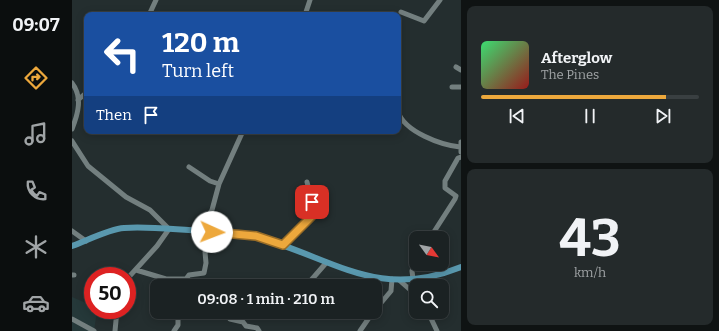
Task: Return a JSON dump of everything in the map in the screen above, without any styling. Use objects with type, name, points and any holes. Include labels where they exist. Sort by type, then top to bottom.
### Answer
[{"type":"main road","points":[[72,246],[122,228],[204,231],[256,236],[283,245],[326,263],[368,277],[396,280],[409,279]]},
{"type":"main road","points":[[413,279],[461,268]]},
{"type":"street","points":[[150,12],[156,0]]},
{"type":"street","points":[[306,12],[310,0]]},
{"type":"street","points":[[401,12],[424,21],[440,0]]},
{"type":"street","points":[[72,83],[78,100],[78,113],[72,129]]},
{"type":"street","points":[[452,87],[461,87]]},
{"type":"street","points":[[78,100],[84,95]]},
{"type":"street","points":[[401,118],[417,132],[444,145],[461,147]]},
{"type":"street","points":[[204,231],[204,223],[212,210],[219,184],[242,134]]},
{"type":"street","points":[[72,141],[88,166],[126,197],[150,210],[169,229],[136,270],[166,279],[186,278],[189,275],[204,273],[206,263],[205,252],[210,246],[212,232]]},
{"type":"street","points":[[434,231],[455,199],[456,196],[446,188],[445,181],[458,158],[461,157]]},
{"type":"street","points":[[189,167],[210,181],[219,184]]},
{"type":"street","points":[[283,245],[312,216],[314,210],[307,182]]},
{"type":"street","points":[[72,231],[86,241]]},
{"type":"street","points":[[312,279],[326,263]]},
{"type":"street","points":[[412,271],[413,279]]},
{"type":"street","points":[[382,302],[391,291],[396,280],[409,290]]},
{"type":"street","points":[[72,319],[82,328],[94,331]]},
{"type":"street","points":[[115,331],[116,319]]},
{"type":"street","points":[[174,331],[178,324],[178,319]]},
{"type":"street","points":[[230,319],[243,322],[246,326],[257,328],[258,331]]},
{"type":"street","points":[[360,331],[368,319]]},
{"type":"street","points":[[431,319],[437,331]]},
{"type":"shaded area","points":[[72,297],[84,302],[84,319],[96,319],[94,331],[72,331]]},
{"type":"route","points":[[212,232],[256,236],[283,245],[312,216],[314,210],[312,202]]}]
